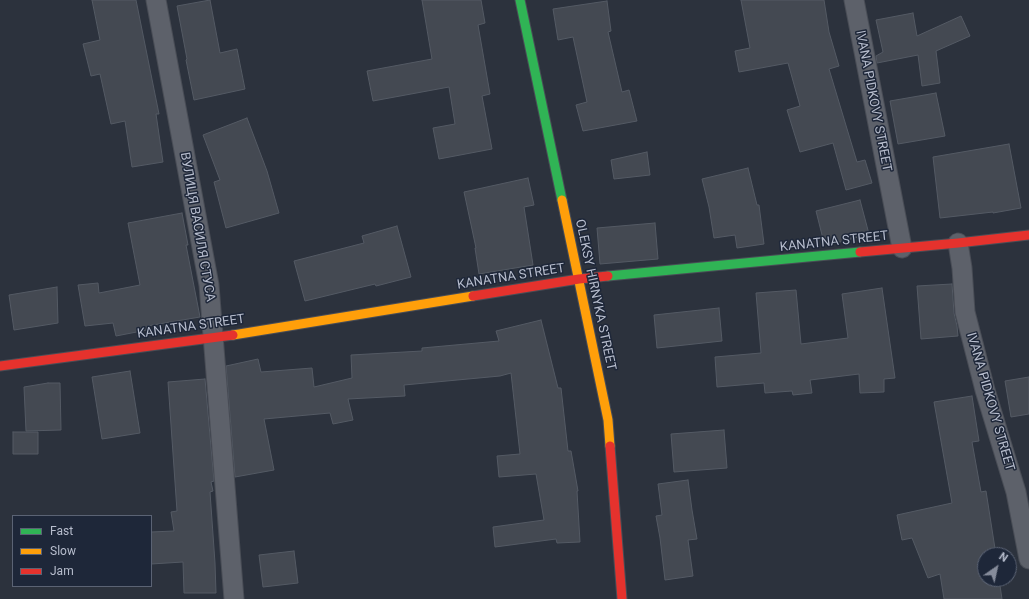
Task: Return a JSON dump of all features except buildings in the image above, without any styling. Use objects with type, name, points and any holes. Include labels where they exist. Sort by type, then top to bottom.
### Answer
[{"type":"street","name":"ВУЛИЦЯ ВАСИЛЯ СТУСА","points":[[156,0],[209,285],[234,599]]},
{"type":"street","name":"OLEKSY HIRNYKA STREET","points":[[520,0],[608,420],[622,599]]},
{"type":"street","name":"IVANA PIDKOVY STREET","points":[[854,0],[902,248]]},
{"type":"street","name":"KANATNA STREET","points":[[0,366],[213,338],[579,280],[1029,235]]},
{"type":"street","name":"IVANA PIDKOVY STREET","points":[[958,243],[962,268],[965,312],[985,390],[1016,492],[1029,559]]},
{"type":"traffic: fast","points":[[520,0],[562,200]]},
{"type":"traffic: fast","points":[[608,276],[860,252]]},
{"type":"traffic: slow","points":[[562,200],[608,420],[610,446]]},
{"type":"traffic: slow","points":[[233,335],[473,296]]},
{"type":"traffic: jam","points":[[860,252],[1029,235]]},
{"type":"traffic: jam","points":[[473,296],[579,279],[608,276]]},
{"type":"traffic: jam","points":[[0,366],[233,335]]},
{"type":"traffic: jam","points":[[610,446],[622,599]]}]
